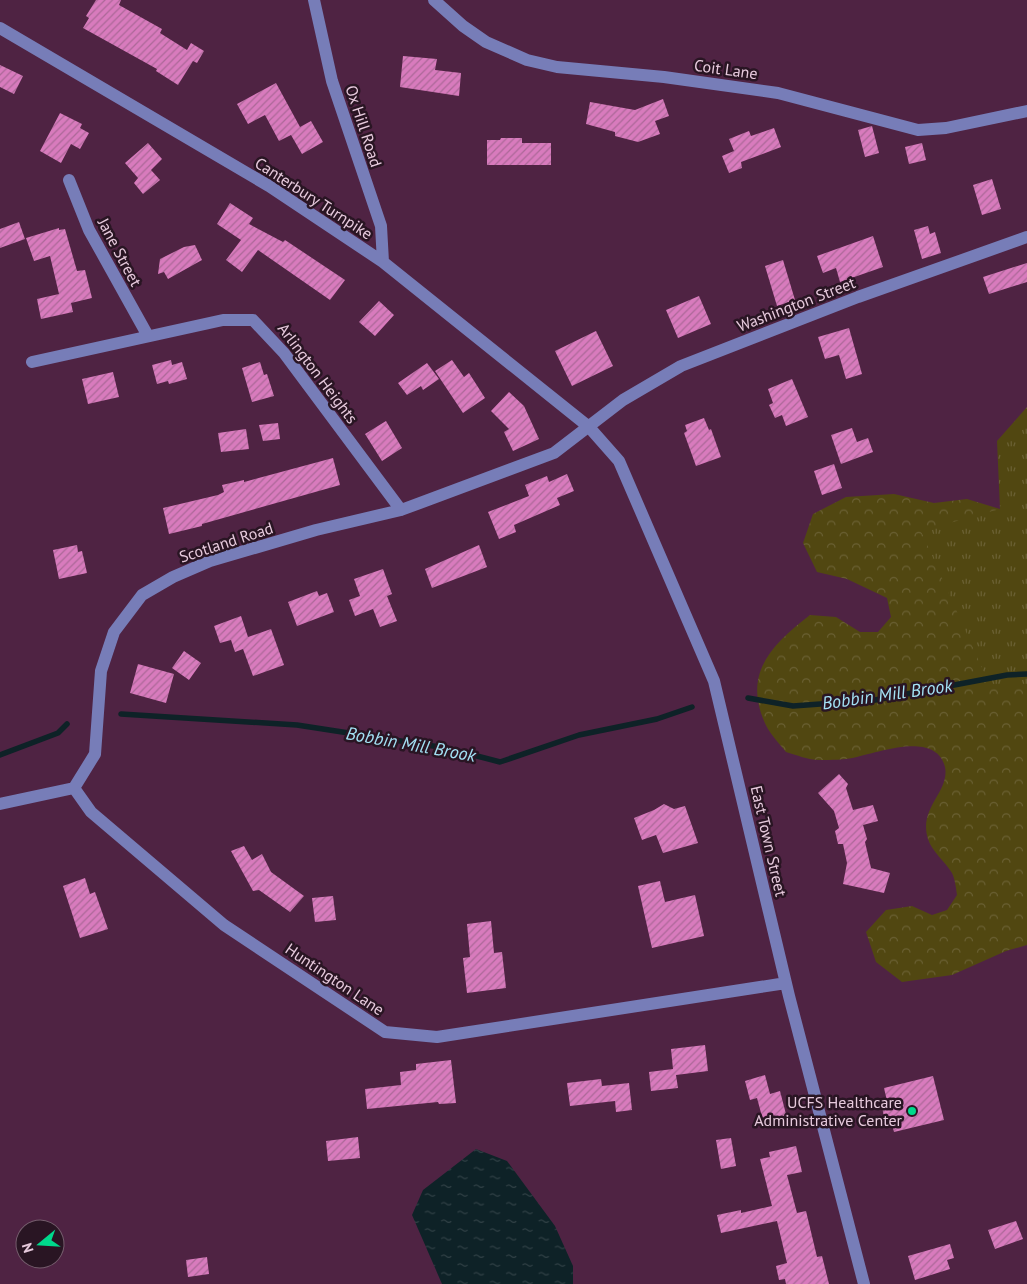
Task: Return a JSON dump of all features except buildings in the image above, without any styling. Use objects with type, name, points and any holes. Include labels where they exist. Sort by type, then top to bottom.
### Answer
[{"type":"street","name":"Ox Hill Road","points":[[314,0],[332,81],[381,226],[383,262]]},
{"type":"street","name":"Coit Lane","points":[[434,0],[462,26],[492,44],[527,60],[557,67],[664,77],[778,93],[918,130],[946,128],[1027,111]]},
{"type":"street","name":"Canterbury Turnpike","points":[[0,28],[269,186],[383,262],[589,427]]},
{"type":"street","name":"Jane Street","points":[[69,180],[89,230],[148,336]]},
{"type":"street","name":"Washington Street","points":[[589,427],[624,400],[681,366],[858,297],[1027,237]]},
{"type":"street","name":"Arlington Heights","points":[[32,362],[223,320],[240,318],[256,321],[284,353],[401,510]]},
{"type":"street","name":"Scotland Road","points":[[74,788],[94,754],[101,671],[114,632],[142,595],[173,577],[210,561],[316,530],[401,510],[554,453],[589,427]]},
{"type":"street","name":"East Town Street","points":[[589,427],[619,461],[714,681],[786,983],[864,1284]]},
{"type":"street","name":"Huntington Lane","points":[[74,788],[91,812],[224,925],[386,1032],[437,1037],[786,983]]},
{"type":"street","points":[[0,804],[74,788]]},
{"type":"green space","points":[[1027,407],[1027,684],[991,688],[921,531],[1000,509],[997,441]]},
{"type":"green space","points":[[894,494],[934,503],[967,499],[1000,509],[1027,614],[1027,945],[1006,951],[952,975],[902,982],[876,962],[866,932],[886,910],[912,906],[932,915],[947,910],[957,895],[952,873],[930,844],[926,828],[930,809],[945,776],[945,767],[940,756],[931,750],[919,747],[893,748],[852,758],[833,760],[811,759],[786,752],[764,721],[758,703],[757,687],[760,673],[774,648],[810,615],[836,617],[860,632],[878,632],[891,617],[887,598],[847,579],[817,572],[803,543],[813,514],[846,497]]},
{"type":"water","points":[[476,1149],[507,1161],[555,1226],[573,1266],[573,1284],[442,1284],[412,1215],[423,1190]]},
{"type":"waterway","name":"Bobbin Mill Brook","points":[[748,698],[793,706],[875,700],[1007,675],[1027,674]]},
{"type":"waterway","name":"Bobbin Mill Brook","points":[[121,714],[297,725],[446,748],[500,762],[579,735],[657,719],[692,707]]},
{"type":"waterway","name":"Bobbin Mill Brook","points":[[0,755],[58,733],[67,724]]},
{"type":"place","name":"UCFS Healthcare Administrative Center","points":[[912,1111]]}]
